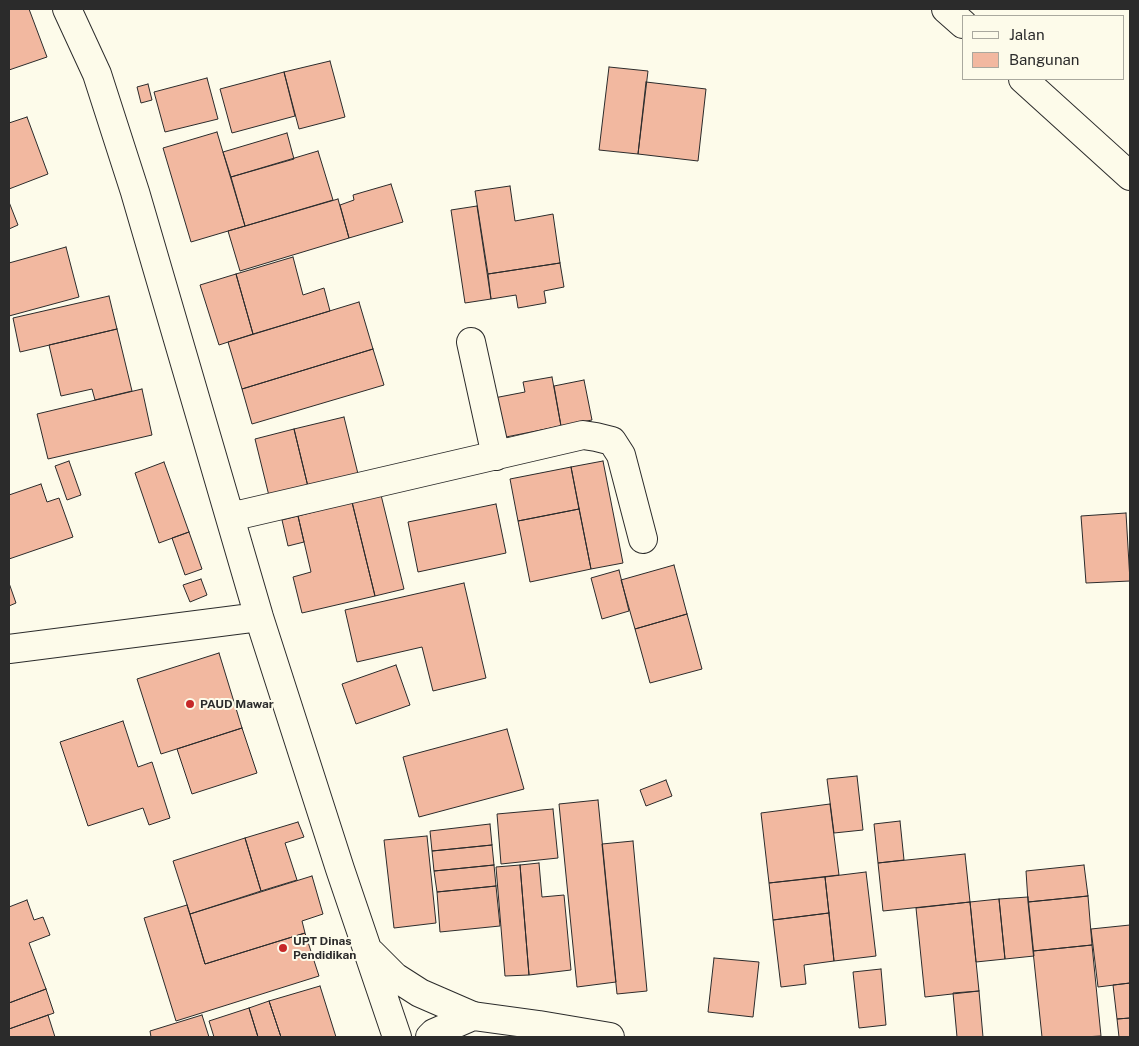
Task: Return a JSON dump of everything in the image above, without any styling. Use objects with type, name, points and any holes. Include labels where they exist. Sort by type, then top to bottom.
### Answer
[{"type":"street","points":[[67,9],[97,74],[129,174],[259,617],[340,869],[397,1037]]},
{"type":"street","points":[[946,9],[962,23]]},
{"type":"street","points":[[1024,80],[1130,176]]},
{"type":"street","points":[[471,342],[496,456]]},
{"type":"street","points":[[230,516],[583,435],[612,442],[621,455],[643,539]]},
{"type":"street","points":[[9,649],[259,617]]},
{"type":"street","points":[[367,949],[396,977],[420,993],[473,1016],[610,1037]]},
{"type":"street","points":[[430,1037],[434,1033],[473,1016]]},
{"type":"building","points":[[9,9],[29,9],[47,57],[9,70]]},
{"type":"building","points":[[330,61],[345,117],[299,129],[284,72]]},
{"type":"building","points":[[609,67],[648,71],[638,154],[599,150]]},
{"type":"building","points":[[284,72],[295,116],[232,133],[220,89]]},
{"type":"building","points":[[207,78],[218,119],[165,132],[154,92]]},
{"type":"building","points":[[646,82],[706,89],[698,161],[638,154]]},
{"type":"building","points":[[148,84],[152,100],[141,103],[137,87]]},
{"type":"building","points":[[27,117],[48,174],[9,189],[9,123]]},
{"type":"building","points":[[217,132],[245,226],[191,242],[163,148]]},
{"type":"building","points":[[287,133],[294,159],[231,177],[223,152]]},
{"type":"building","points":[[318,151],[333,200],[245,226],[231,177]]},
{"type":"building","points":[[391,184],[403,222],[349,238],[340,205],[354,200],[353,195]]},
{"type":"building","points":[[510,186],[515,221],[553,214],[560,263],[488,274],[475,191]]},
{"type":"building","points":[[338,199],[349,238],[240,271],[228,231]]},
{"type":"building","points":[[9,202],[18,225],[9,229]]},
{"type":"building","points":[[477,206],[491,299],[465,303],[451,210]]},
{"type":"building","points":[[66,247],[79,297],[9,316],[9,263]]},
{"type":"building","points":[[293,257],[303,295],[324,288],[330,311],[253,334],[236,274]]},
{"type":"building","points":[[560,263],[564,287],[544,291],[546,303],[518,308],[516,295],[491,299],[488,274]]},
{"type":"building","points":[[236,274],[253,334],[219,345],[200,285]]},
{"type":"building","points":[[109,296],[117,329],[20,352],[13,318]]},
{"type":"building","points":[[359,302],[373,349],[242,389],[228,342]]},
{"type":"building","points":[[117,329],[132,391],[95,400],[92,389],[61,396],[49,345]]},
{"type":"building","points":[[373,349],[384,385],[252,424],[242,389]]},
{"type":"building","points":[[552,377],[561,426],[501,438],[494,398],[525,392],[523,382]]},
{"type":"building","points":[[584,380],[592,420],[561,426],[554,386]]},
{"type":"building","points":[[142,389],[152,435],[48,459],[37,414]]},
{"type":"building","points":[[344,417],[360,482],[310,495],[294,429]]},
{"type":"building","points":[[294,429],[310,495],[271,504],[255,439]]},
{"type":"building","points":[[69,461],[81,495],[67,500],[55,466]]},
{"type":"building","points":[[603,461],[623,563],[591,569],[571,467]]},
{"type":"building","points":[[164,462],[189,532],[159,543],[135,473]]},
{"type":"building","points":[[571,467],[579,509],[518,521],[510,479]]},
{"type":"building","points":[[41,484],[47,502],[59,498],[73,537],[9,559],[9,495]]},
{"type":"building","points":[[381,495],[404,589],[375,596],[352,502]]},
{"type":"building","points":[[352,502],[375,596],[302,613],[293,577],[311,572],[298,516]]},
{"type":"building","points":[[496,504],[506,553],[418,572],[408,522]]},
{"type":"building","points":[[579,509],[591,569],[530,582],[518,521]]},
{"type":"building","points":[[1126,513],[1130,581],[1086,583],[1081,516]]},
{"type":"building","points":[[298,516],[304,542],[288,546],[282,520]]},
{"type":"building","points":[[189,532],[202,569],[185,575],[172,538]]},
{"type":"building","points":[[674,565],[687,614],[635,629],[621,580]]},
{"type":"building","points":[[619,570],[629,611],[602,619],[591,578]]},
{"type":"building","points":[[201,579],[207,595],[190,602],[183,585]]},
{"type":"building","points":[[9,583],[16,603],[9,606]]},
{"type":"building","points":[[464,583],[486,678],[433,691],[422,647],[357,662],[345,610]]},
{"type":"building","points":[[687,614],[702,669],[650,683],[635,629]]},
{"type":"building","name":"PAUD Mawar","points":[[219,653],[242,728],[161,754],[137,679]]},
{"type":"building","points":[[396,665],[410,705],[356,724],[342,684]]},
{"type":"building","points":[[123,721],[138,767],[152,762],[170,818],[149,825],[143,808],[88,826],[60,742]]},
{"type":"building","points":[[242,728],[257,773],[192,794],[177,749]]},
{"type":"building","points":[[507,729],[524,789],[419,817],[403,757]]},
{"type":"building","points":[[857,776],[863,830],[834,833],[827,779]]},
{"type":"building","points":[[666,780],[672,796],[646,806],[640,790]]},
{"type":"building","points":[[598,800],[616,982],[577,987],[559,804]]},
{"type":"building","points":[[830,804],[839,875],[769,883],[761,813]]},
{"type":"building","points":[[553,809],[558,858],[501,864],[497,814]]},
{"type":"building","points":[[900,821],[904,860],[878,863],[874,824]]},
{"type":"building","points":[[298,822],[304,837],[285,843],[297,880],[261,891],[245,838]]},
{"type":"building","points":[[490,824],[492,845],[432,851],[430,831]]},
{"type":"building","points":[[427,836],[436,923],[394,928],[384,840]]},
{"type":"building","points":[[245,838],[261,891],[190,914],[173,861]]},
{"type":"building","points":[[633,841],[647,991],[617,994],[602,844]]},
{"type":"building","points":[[492,845],[494,865],[434,871],[432,851]]},
{"type":"building","points":[[965,854],[970,902],[883,911],[878,863]]},
{"type":"building","points":[[539,863],[542,897],[564,895],[571,970],[529,975],[520,865]]},
{"type":"building","points":[[494,865],[496,886],[437,892],[434,871]]},
{"type":"building","points":[[520,865],[529,975],[505,976],[496,867]]},
{"type":"building","points":[[1084,865],[1088,896],[1028,902],[1026,871]]},
{"type":"building","points":[[866,872],[876,956],[834,961],[825,877]]},
{"type":"building","points":[[312,876],[323,914],[302,921],[305,933],[205,964],[190,914]]},
{"type":"building","points":[[825,877],[829,913],[773,920],[769,883]]},
{"type":"building","points":[[496,886],[500,926],[440,932],[437,892]]},
{"type":"building","points":[[1088,896],[1092,945],[1033,951],[1028,902]]},
{"type":"building","points":[[1028,897],[1034,956],[1005,959],[999,899]]},
{"type":"building","points":[[999,899],[1005,959],[976,962],[970,902]]},
{"type":"building","points":[[27,900],[34,920],[43,917],[50,935],[29,943],[46,989],[9,1003],[9,907]]},
{"type":"building","points":[[970,902],[979,991],[925,997],[916,908]]},
{"type":"building","name":"UPT Dinas Pendidikan","points":[[187,905],[205,964],[305,933],[319,976],[176,1021],[144,918]]},
{"type":"building","points":[[829,913],[834,961],[804,965],[806,984],[781,987],[773,920]]},
{"type":"building","points":[[1130,925],[1130,983],[1098,987],[1091,929]]},
{"type":"building","points":[[1092,945],[1101,1036],[1042,1037],[1033,951]]},
{"type":"building","points":[[714,958],[759,962],[753,1017],[708,1012]]},
{"type":"building","points":[[881,969],[886,1025],[859,1028],[853,972]]},
{"type":"building","points":[[1130,983],[1130,1018],[1117,1019],[1113,985]]},
{"type":"building","points":[[320,986],[336,1037],[281,1037],[269,1001]]},
{"type":"building","points":[[46,989],[54,1013],[9,1029],[9,1003]]},
{"type":"building","points":[[979,991],[983,1037],[957,1037],[953,993]]},
{"type":"building","points":[[269,1001],[281,1037],[258,1037],[249,1008]]},
{"type":"building","points":[[249,1008],[258,1037],[214,1037],[209,1021]]},
{"type":"building","points":[[48,1015],[55,1037],[9,1037],[9,1029]]},
{"type":"building","points":[[202,1015],[209,1037],[151,1037],[150,1031]]},
{"type":"building","points":[[1130,1018],[1130,1037],[1119,1037],[1117,1019]]},
{"type":"place","name":"PAUD Mawar","points":[[190,704]]},
{"type":"place","name":"UPT Dinas Pendidikan","points":[[283,948]]}]
